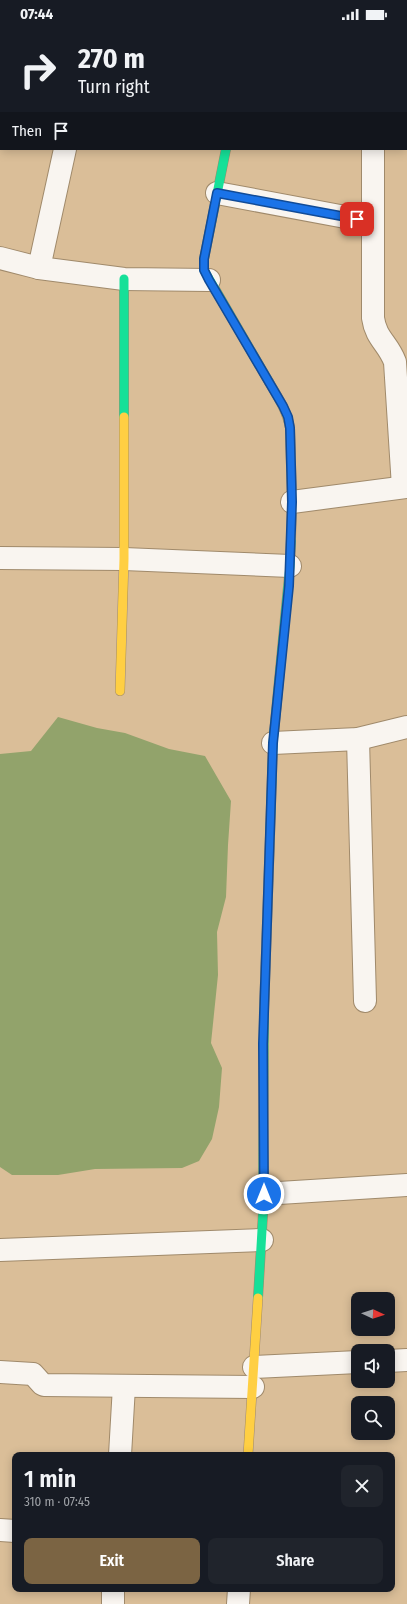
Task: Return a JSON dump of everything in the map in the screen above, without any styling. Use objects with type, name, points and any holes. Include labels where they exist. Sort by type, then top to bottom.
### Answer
[{"type":"street","points":[[39,268],[66,150]]},
{"type":"street","points":[[226,150],[204,259],[204,270],[288,417],[292,502],[290,566],[273,743],[263,1044],[264,1194],[248,1452]]},
{"type":"street","points":[[292,502],[405,487],[395,362],[389,347],[377,335],[374,328],[373,318],[373,150]]},
{"type":"street","points":[[217,193],[372,222]]},
{"type":"street","points":[[0,258],[39,268],[124,279],[209,280]]},
{"type":"street","points":[[120,691],[124,559],[124,279]]},
{"type":"street","points":[[0,558],[124,559],[290,566]]},
{"type":"street","points":[[273,743],[358,740],[407,727]]},
{"type":"street","points":[[358,740],[365,1001]]},
{"type":"street","points":[[264,1194],[407,1185]]},
{"type":"street","points":[[0,1250],[262,1240]]},
{"type":"street","points":[[395,1361],[407,1360]]},
{"type":"street","points":[[0,1372],[33,1374],[44,1385],[124,1386],[253,1377],[351,1363]]},
{"type":"street","points":[[120,1452],[124,1386]]},
{"type":"street","points":[[0,1530],[12,1531]]},
{"type":"street","points":[[113,1592],[113,1604]]},
{"type":"street","points":[[238,1604],[239,1592]]},
{"type":"shaded area","points":[[58,717],[97,728],[125,733],[169,749],[205,756],[231,801],[226,897],[217,932],[218,975],[211,1043],[222,1068],[219,1107],[212,1139],[199,1161],[182,1168],[95,1169],[58,1175],[12,1175],[0,1167],[0,754],[31,751]]},
{"type":"traffic: fast","points":[[226,150],[204,259],[204,270],[269,382]]},
{"type":"traffic: fast","points":[[124,279],[124,417]]},
{"type":"traffic: fast","points":[[270,836],[273,743],[290,566],[291,539]]},
{"type":"traffic: fast","points":[[258,1298],[263,1213],[264,1011]]},
{"type":"traffic: slow","points":[[269,382],[279,399],[290,428],[292,502],[291,539]]},
{"type":"traffic: slow","points":[[120,691],[124,559],[124,417]]},
{"type":"traffic: slow","points":[[264,1011],[270,836]]},
{"type":"traffic: slow","points":[[248,1452],[258,1298]]},
{"type":"route","points":[[264,1194],[263,1044],[273,743],[289,586],[292,502],[290,428],[288,417],[283,406],[209,280],[204,270],[204,259],[217,193],[357,219]]}]
